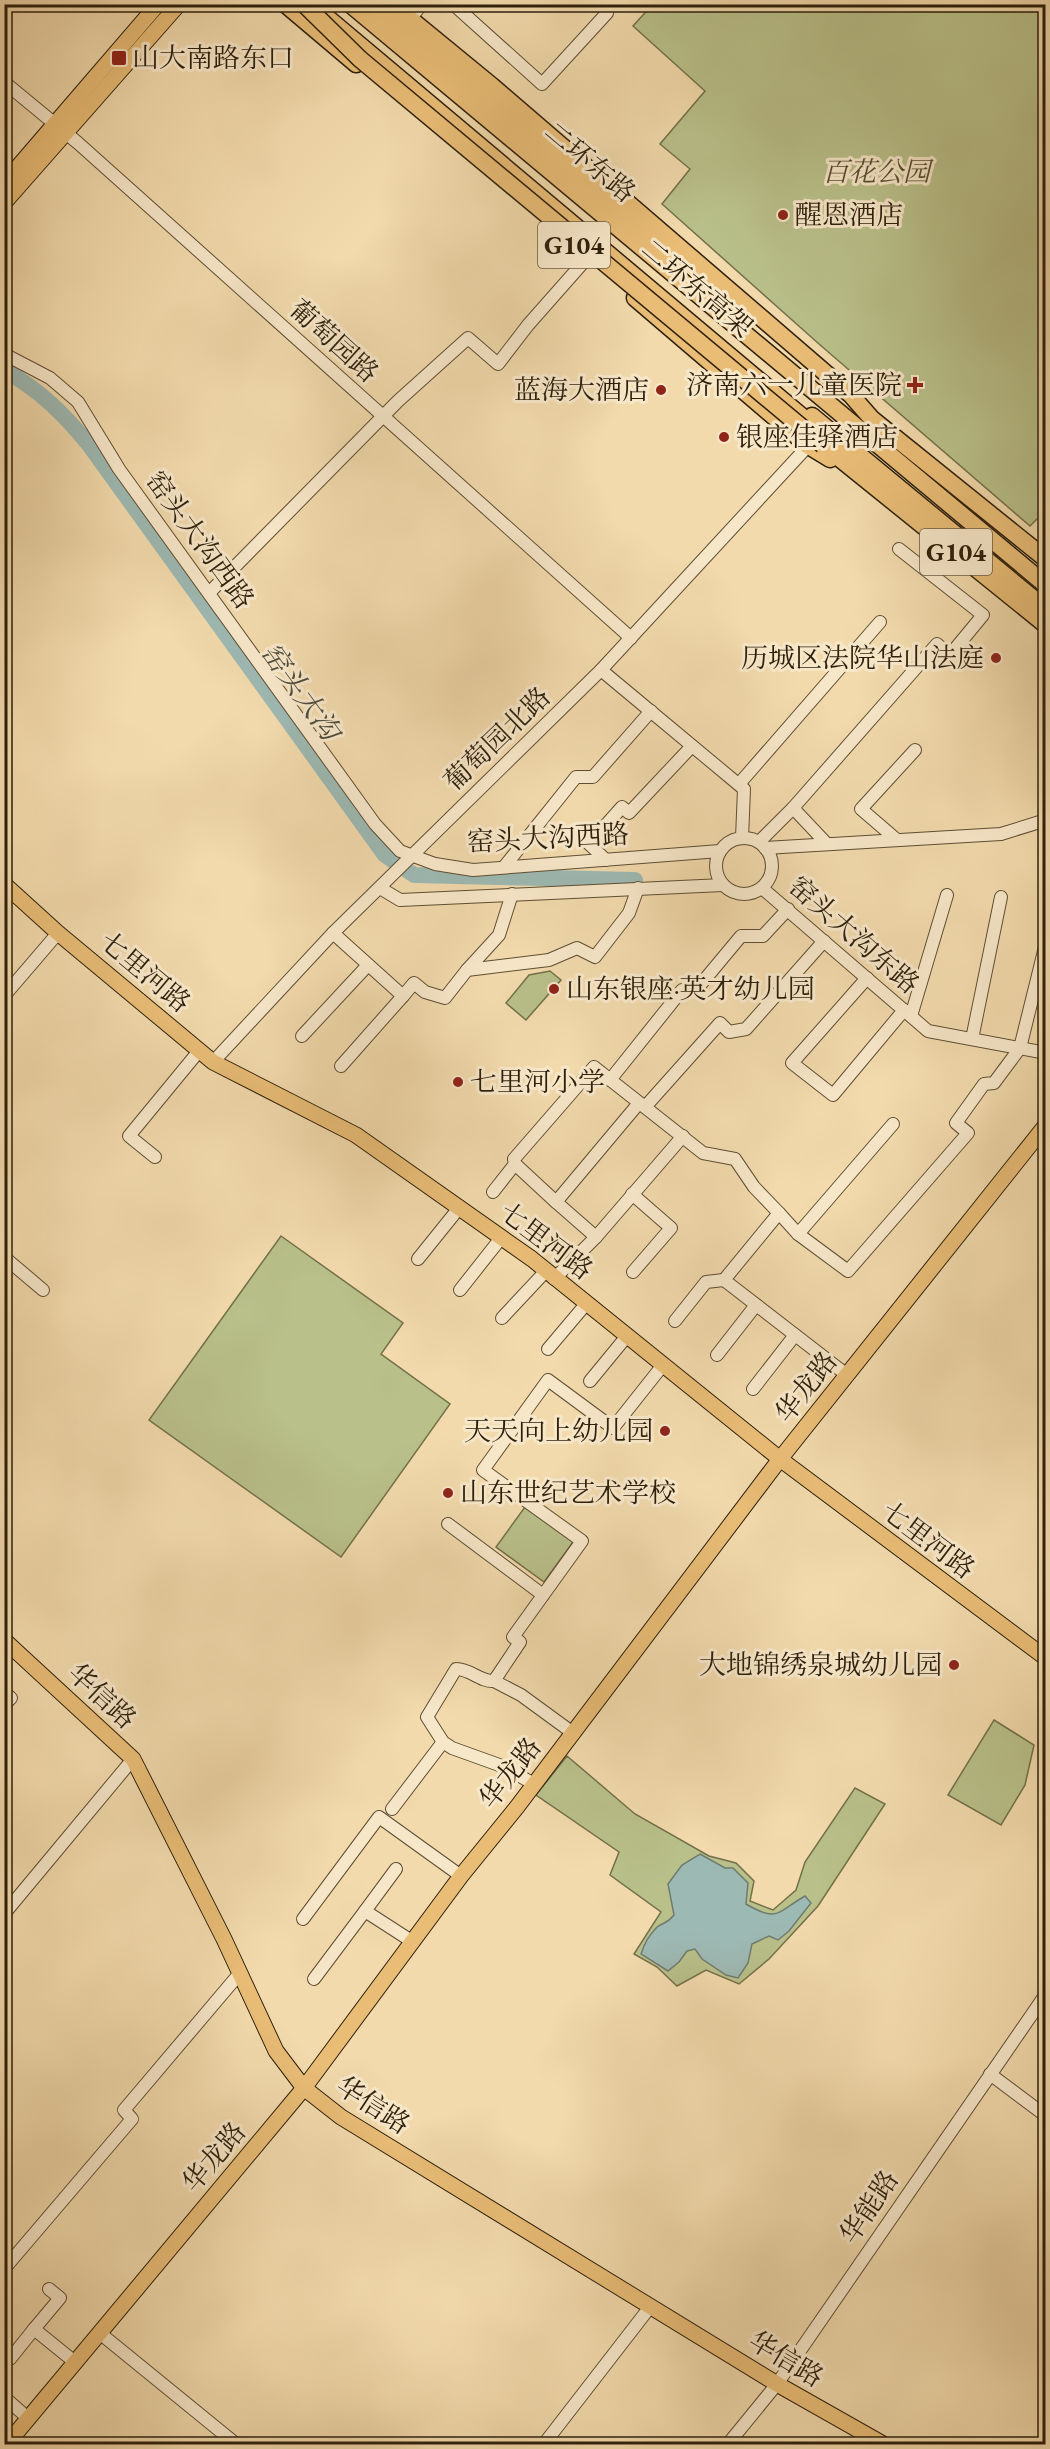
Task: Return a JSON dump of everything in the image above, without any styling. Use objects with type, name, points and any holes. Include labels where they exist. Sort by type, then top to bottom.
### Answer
[{"type":"highway","name":"G104","points":[[312,4],[812,425],[816,445]]},
{"type":"highway","name":"二环东高架","points":[[318,4],[676,304],[1046,609]]},
{"type":"highway","name":"二环东高架","points":[[350,4],[1046,585]]},
{"type":"highway","name":"二环东路","points":[[361,4],[853,416],[872,419]]},
{"type":"highway","points":[[372,4],[774,342],[872,419]]},
{"type":"highway","name":"二环东路","points":[[392,4],[824,371],[851,395],[872,419],[1046,559]]},
{"type":"highway","name":"G104","points":[[293,6],[408,107],[816,445],[866,480],[1046,625]]},
{"type":"highway","points":[[293,6],[331,20]]},
{"type":"highway","points":[[293,6],[360,59],[816,445]]},
{"type":"highway","points":[[394,73],[408,107]]},
{"type":"main road","points":[[4,183],[158,4]]},
{"type":"main road","points":[[4,203],[179,4]]},
{"type":"main road","name":"七里河路","points":[[6,891],[41,915],[58,933],[213,1062],[356,1135],[501,1238],[780,1459],[1046,1658]]},
{"type":"main road","name":"华龙路","points":[[7,2445],[304,2088],[461,1876],[534,1784],[780,1459],[1046,1125]]},
{"type":"main road","name":"华信路","points":[[4,1640],[133,1759],[240,1973],[276,2051],[304,2088],[341,2117],[777,2384],[883,2445]]},
{"type":"street","points":[[410,19],[422,4]]},
{"type":"street","points":[[453,4],[542,84],[607,13]]},
{"type":"street","name":"葡萄园路","points":[[4,82],[66,133],[631,638]]},
{"type":"street","points":[[209,593],[382,417],[468,338],[498,364],[528,325],[588,257]]},
{"type":"street","name":"窑头大沟西路","points":[[4,354],[50,378],[78,402],[119,469],[375,824],[400,851],[435,864],[472,870],[720,851],[726,844],[742,838]]},
{"type":"street","name":"葡萄园北路","points":[[213,1062],[333,933],[601,670],[816,445]]},
{"type":"street","points":[[762,845],[937,644],[950,655],[983,615],[899,549]]},
{"type":"street","points":[[739,784],[880,622]]},
{"type":"street","points":[[601,670],[744,789],[742,838],[762,845],[827,844],[1001,834],[1046,820]]},
{"type":"street","points":[[504,867],[576,777],[593,777],[651,711]]},
{"type":"street","points":[[606,860],[589,844],[622,807],[629,813],[692,746]]},
{"type":"street","points":[[897,840],[861,809],[915,750]]},
{"type":"street","points":[[793,808],[827,844]]},
{"type":"street","points":[[762,845],[772,864],[768,881],[762,888]]},
{"type":"street","points":[[720,851],[716,868],[723,885]]},
{"type":"street","name":"窑头大沟东路","points":[[380,888],[400,900],[723,885],[729,890],[746,894],[762,888],[928,1031],[1046,1053]]},
{"type":"street","points":[[467,970],[549,960],[577,948],[595,957],[629,913],[638,888]]},
{"type":"street","points":[[341,1066],[414,983],[425,992],[445,998],[499,934],[512,894]]},
{"type":"street","points":[[867,978],[792,1063],[833,1095],[908,1013],[947,895]]},
{"type":"street","points":[[972,1039],[1001,897]]},
{"type":"street","points":[[610,1080],[682,990],[696,990],[741,936],[763,936],[788,909]]},
{"type":"street","points":[[4,996],[58,933]]},
{"type":"street","points":[[333,933],[403,996]]},
{"type":"street","points":[[556,1202],[642,1105],[720,1023],[729,1032],[746,1029],[824,941]]},
{"type":"street","points":[[493,1192],[515,1164],[514,1159],[594,1067],[703,1153],[735,1159],[754,1187],[798,1234],[848,1271],[968,1133],[956,1123],[984,1084],[994,1083],[1020,1048],[1046,943]]},
{"type":"street","points":[[302,1036],[368,965]]},
{"type":"street","points":[[156,1157],[129,1136],[199,1051]]},
{"type":"street","points":[[798,1234],[893,1124]]},
{"type":"street","points":[[502,1318],[596,1237],[683,1136]]},
{"type":"street","points":[[515,1164],[596,1237]]},
{"type":"street","points":[[632,1194],[671,1228],[633,1272]]},
{"type":"street","points":[[418,1259],[459,1208]]},
{"type":"street","points":[[675,1321],[706,1282],[724,1280],[779,1213]]},
{"type":"street","points":[[460,1290],[501,1238]]},
{"type":"street","points":[[4,1257],[43,1290]]},
{"type":"street","points":[[724,1280],[847,1375]]},
{"type":"street","points":[[548,1349],[586,1304]]},
{"type":"street","points":[[717,1355],[756,1305]]},
{"type":"street","points":[[753,1389],[795,1335]]},
{"type":"street","points":[[590,1381],[627,1336]]},
{"type":"street","points":[[494,1681],[520,1642],[513,1638],[582,1541],[483,1470],[548,1380],[613,1428],[663,1365]]},
{"type":"street","points":[[448,1524],[543,1595]]},
{"type":"street","points":[[534,1784],[502,1766],[459,1752],[443,1742],[427,1717],[456,1669],[466,1669],[487,1682],[494,1681],[521,1695],[573,1733]]},
{"type":"street","points":[[4,1692],[11,1698],[4,1705]]},
{"type":"street","points":[[392,1809],[443,1742]]},
{"type":"street","points":[[4,1914],[133,1759]]},
{"type":"street","points":[[303,1919],[379,1817],[461,1876]]},
{"type":"street","points":[[314,1979],[396,1869]]},
{"type":"street","points":[[365,1911],[413,1942]]},
{"type":"street","points":[[4,2269],[132,2119],[124,2110],[240,1973]]},
{"type":"street","name":"华能路","points":[[728,2445],[777,2384],[1046,1994]]},
{"type":"street","points":[[990,2074],[1046,2116]]},
{"type":"street","points":[[10,2359],[60,2298],[49,2289]]},
{"type":"street","points":[[544,2445],[651,2307]]},
{"type":"street","points":[[34,2329],[76,2363]]},
{"type":"street","points":[[101,2334],[236,2445]]},
{"type":"street","points":[[4,2397],[29,2419]]},
{"type":"green space","name":"百花公园","points":[[653,4],[1045,5],[1046,510],[1030,526],[819,344],[662,204],[690,169],[660,144],[705,91],[633,26]]},
{"type":"green space","points":[[550,971],[561,980],[526,1020],[506,1003],[529,975]]},
{"type":"green space","points":[[281,1236],[403,1323],[381,1354],[450,1404],[341,1557],[149,1420]]},
{"type":"green space","points":[[525,1507],[573,1542],[544,1582],[496,1547]]},
{"type":"green space","points":[[994,1720],[1034,1745],[1025,1785],[1001,1825],[948,1795]]},
{"type":"green space","points":[[567,1756],[635,1814],[709,1856],[736,1863],[754,1881],[750,1901],[773,1910],[796,1890],[805,1862],[855,1788],[885,1804],[818,1906],[769,1959],[739,1984],[706,1970],[677,1986],[657,1967],[634,1954],[661,1912],[610,1875],[619,1852],[536,1795]]},
{"type":"water","points":[[700,1854],[725,1868],[733,1868],[748,1883],[746,1904],[757,1910],[771,1914],[777,1913],[805,1896],[811,1903],[789,1931],[778,1940],[769,1936],[752,1944],[748,1963],[738,1978],[726,1975],[702,1959],[695,1949],[687,1951],[668,1971],[641,1954],[654,1930],[674,1915],[668,1884],[682,1865]]},
{"type":"waterway","name":"窑头大沟","points":[[4,370],[51,404],[90,446],[385,855],[414,875],[635,880]]},
{"type":"place","name":"山大南路东口","points":[[119,58]]},
{"type":"place","name":"醒恩酒店","points":[[783,215]]},
{"type":"place","name":"济南六一儿童医院","points":[[915,385]]},
{"type":"place","name":"蓝海大酒店","points":[[661,390]]},
{"type":"place","name":"银座佳驿酒店","points":[[724,437]]},
{"type":"place","name":"历城区法院华山法庭","points":[[996,658]]},
{"type":"place","name":"山东银座·英才幼儿园","points":[[554,989]]},
{"type":"place","name":"七里河小学","points":[[458,1082]]},
{"type":"place","name":"天天向上幼儿园","points":[[665,1431]]},
{"type":"place","name":"山东世纪艺术学校","points":[[448,1493]]},
{"type":"place","name":"大地锦绣泉城幼儿园","points":[[954,1665]]}]
